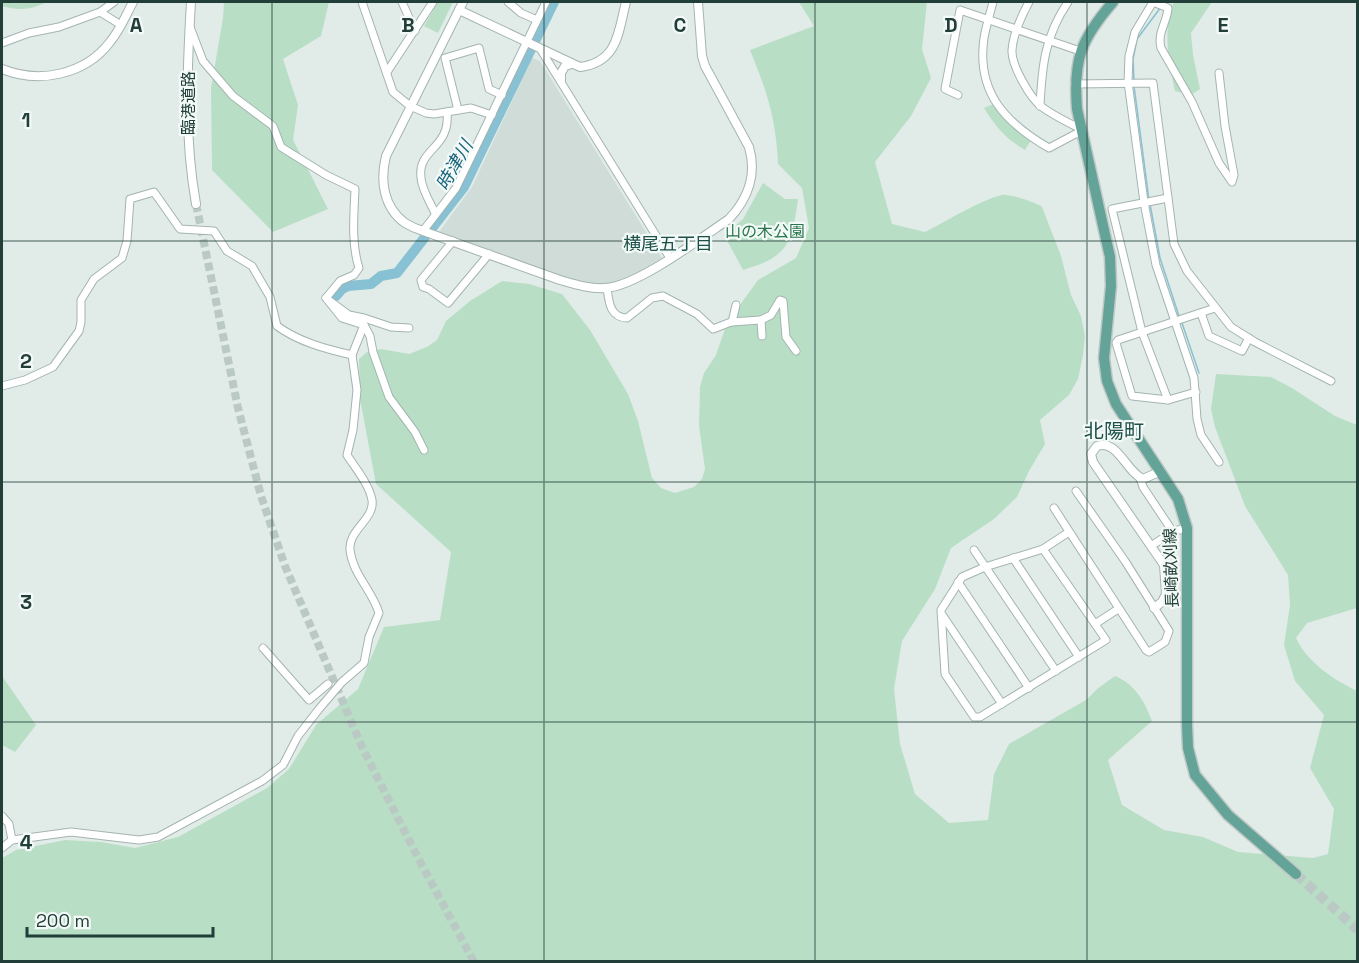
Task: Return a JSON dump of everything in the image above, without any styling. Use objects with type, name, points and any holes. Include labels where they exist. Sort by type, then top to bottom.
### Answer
[{"type":"main road","name":"長崎畝刈線","points":[[1113,2],[1093,25],[1080,51],[1075,84],[1077,109],[1110,257],[1111,286],[1104,358],[1107,381],[1116,404],[1178,499],[1187,528],[1188,748],[1195,775],[1228,815],[1296,874]]},
{"type":"street","points":[[2,43],[29,33],[59,27],[100,12],[114,2]]},
{"type":"street","points":[[2,69],[23,76],[37,77],[52,76],[77,68],[101,52],[111,41],[133,2]]},
{"type":"street","name":"臨港道路","points":[[191,2],[187,104],[188,149],[196,204]]},
{"type":"street","points":[[362,2],[393,93],[410,106],[426,113],[471,108],[492,114]]},
{"type":"street","points":[[402,2],[415,31]]},
{"type":"street","points":[[387,72],[433,2]]},
{"type":"street","points":[[508,2],[521,14],[537,20]]},
{"type":"street","points":[[423,231],[456,188],[546,2]]},
{"type":"street","points":[[626,2],[613,48],[607,57],[591,66],[580,67],[526,43],[461,6],[386,156],[382,180],[384,191],[391,206],[404,223],[579,285],[607,288],[632,281],[729,219],[748,190],[752,173],[752,158],[749,147],[705,66],[702,56],[698,2]]},
{"type":"street","points":[[993,2],[984,39],[984,73],[997,104],[1007,118],[1049,148],[1083,130]]},
{"type":"street","points":[[1029,2],[1017,30],[1012,50],[1013,58],[1026,88],[1040,106],[1083,130]]},
{"type":"street","points":[[1040,106],[1042,69],[1048,41],[1058,17],[1068,2]]},
{"type":"street","points":[[1219,74],[1234,175],[1232,182],[1219,163],[1192,102],[1161,48],[1159,39],[1168,8],[1157,3],[1134,32],[1130,43],[1129,82],[1151,249],[1192,370],[1201,435],[1219,462]]},
{"type":"street","points":[[958,95],[945,89],[960,10],[1080,51]]},
{"type":"street","points":[[100,12],[121,25]]},
{"type":"street","points":[[189,25],[203,61],[233,96],[273,126],[281,147],[326,175],[355,189],[354,229],[359,268],[354,275],[339,281],[326,298]]},
{"type":"street","points":[[458,110],[444,58],[479,48],[489,89],[502,95]]},
{"type":"street","points":[[541,50],[670,258]]},
{"type":"street","points":[[561,81],[561,73],[565,66],[572,64]]},
{"type":"street","points":[[1075,84],[1153,83],[1174,244],[1179,258],[1231,327],[1331,381]]},
{"type":"street","points":[[435,213],[423,187],[420,177],[421,167],[424,159],[444,137],[448,127],[447,112]]},
{"type":"street","points":[[2,386],[25,380],[53,366],[79,331],[81,300],[94,279],[122,258],[127,241],[130,199],[154,192],[180,229],[214,231],[227,251],[252,266],[270,297],[277,326],[289,335],[326,350],[352,355]]},
{"type":"street","points":[[1168,198],[1112,209],[1142,332],[1168,400]]},
{"type":"street","points":[[453,241],[421,280],[423,287],[448,303],[489,254]]},
{"type":"street","points":[[607,288],[610,308],[616,316],[627,318],[652,298],[663,296],[698,314],[711,328],[732,322],[761,320],[771,315],[780,300],[783,302],[786,337],[796,351]]},
{"type":"street","points":[[326,298],[342,318],[367,328],[372,352],[389,397],[415,432],[424,450]]},
{"type":"street","points":[[326,298],[349,315],[391,327],[409,328]]},
{"type":"street","points":[[732,322],[736,305]]},
{"type":"street","points":[[1196,392],[1168,400],[1132,396],[1116,343],[1118,339],[1215,308]]},
{"type":"street","points":[[1202,313],[1209,336],[1242,351],[1249,338]]},
{"type":"street","points":[[761,320],[762,336]]},
{"type":"street","points":[[2,848],[12,840],[71,832],[139,840],[158,837],[262,781],[283,765],[298,736],[319,709],[342,682],[364,663],[369,638],[380,613],[374,598],[358,578],[350,551],[351,539],[369,514],[373,502],[367,487],[347,455],[353,430],[357,390],[352,355],[363,325]]},
{"type":"street","points":[[1154,608],[1162,602],[1166,594],[1164,565],[1093,462],[1094,449],[1102,444],[1113,448],[1140,478],[1143,487],[1173,532]]},
{"type":"street","points":[[1140,478],[1146,478],[1161,471]]},
{"type":"street","points":[[1054,508],[1118,609],[1149,652],[1165,642],[1169,631],[1125,561],[1076,490]]},
{"type":"street","points":[[1151,546],[1173,532],[1187,528]]},
{"type":"street","points":[[1043,549],[1106,640],[980,717],[974,717],[945,674],[941,610],[962,577],[985,567],[1043,549],[1069,532]]},
{"type":"street","points":[[974,550],[1056,671]]},
{"type":"street","points":[[1013,558],[1079,657]]},
{"type":"street","points":[[958,582],[1029,688]]},
{"type":"street","points":[[1095,624],[1118,609]]},
{"type":"street","points":[[942,614],[1002,704]]},
{"type":"street","points":[[263,648],[309,700],[328,684]]},
{"type":"street","points":[[2,816],[9,824],[12,840]]},
{"type":"shaded area","points":[[532,58],[540,61],[662,258],[629,278],[605,285],[578,282],[439,232],[472,187]]},
{"type":"green space","points":[[2,2],[47,2],[36,7],[14,9],[2,6]]},
{"type":"green space","points":[[224,2],[329,2],[321,36],[283,59],[298,105],[293,140],[328,209],[273,232],[212,170],[211,88]]},
{"type":"green space","points":[[438,2],[453,2],[438,33],[424,26]]},
{"type":"green space","points":[[799,2],[927,2],[922,49],[931,78],[911,116],[875,162],[892,224],[925,232],[973,206],[1002,195],[1039,205],[1042,207],[1061,256],[1071,295],[1081,316],[1085,336],[1078,379],[1069,395],[1040,420],[1045,444],[1017,497],[994,519],[951,548],[935,589],[902,641],[894,689],[900,744],[915,794],[949,823],[988,820],[994,774],[1009,744],[1086,700],[1115,676],[1134,689],[1152,721],[1108,760],[1122,805],[1164,830],[1203,837],[1238,852],[1313,858],[1328,854],[1334,809],[1310,768],[1324,715],[1295,681],[1284,645],[1290,605],[1288,575],[1245,506],[1215,427],[1211,409],[1216,374],[1271,377],[1335,416],[1357,425],[1357,608],[1307,623],[1296,638],[1314,663],[1357,691],[1357,961],[2,961],[2,858],[16,850],[65,840],[101,842],[135,848],[178,837],[267,788],[289,769],[316,725],[358,689],[384,627],[440,620],[451,552],[376,484],[360,399],[359,359],[367,352],[381,349],[409,354],[427,347],[437,340],[446,321],[470,301],[502,281],[529,284],[562,294],[590,330],[628,394],[638,421],[652,478],[661,488],[675,493],[694,487],[702,479],[705,469],[699,426],[700,387],[704,373],[716,355],[727,323],[758,280],[796,258],[809,228],[802,188],[778,164],[770,106],[750,50],[814,26]]},
{"type":"green space","points":[[1174,2],[1212,2],[1191,33],[1200,89],[1191,95],[1175,91],[1167,34]]},
{"type":"green space","points":[[996,103],[1010,124],[1031,140],[1025,150],[1002,132],[984,108]]},
{"type":"green space","name":"山の木公園","points":[[763,183],[785,199],[798,199],[793,227],[790,238],[779,254],[770,260],[743,270],[724,235],[743,219]]},
{"type":"green space","points":[[2,676],[36,725],[15,752],[2,745]]},
{"type":"waterway","name":"時津川","points":[[336,296],[348,286],[371,284],[381,276],[397,273],[464,187],[554,2]]},
{"type":"waterway","points":[[1134,81],[1133,59],[1137,39],[1161,7]]},
{"type":"waterway","points":[[1134,86],[1149,200]]},
{"type":"waterway","points":[[1150,204],[1160,258],[1179,316]]},
{"type":"waterway","points":[[1182,323],[1199,373]]},
{"type":"tunnel","points":[[196,204],[238,408],[261,496],[285,566],[362,747],[474,962]]},
{"type":"tunnel","points":[[1296,874],[1358,930]]},
{"type":"district","name":"横尾五丁目","points":[[668,243]]},
{"type":"district","name":"北陽町","points":[[1114,431]]}]
